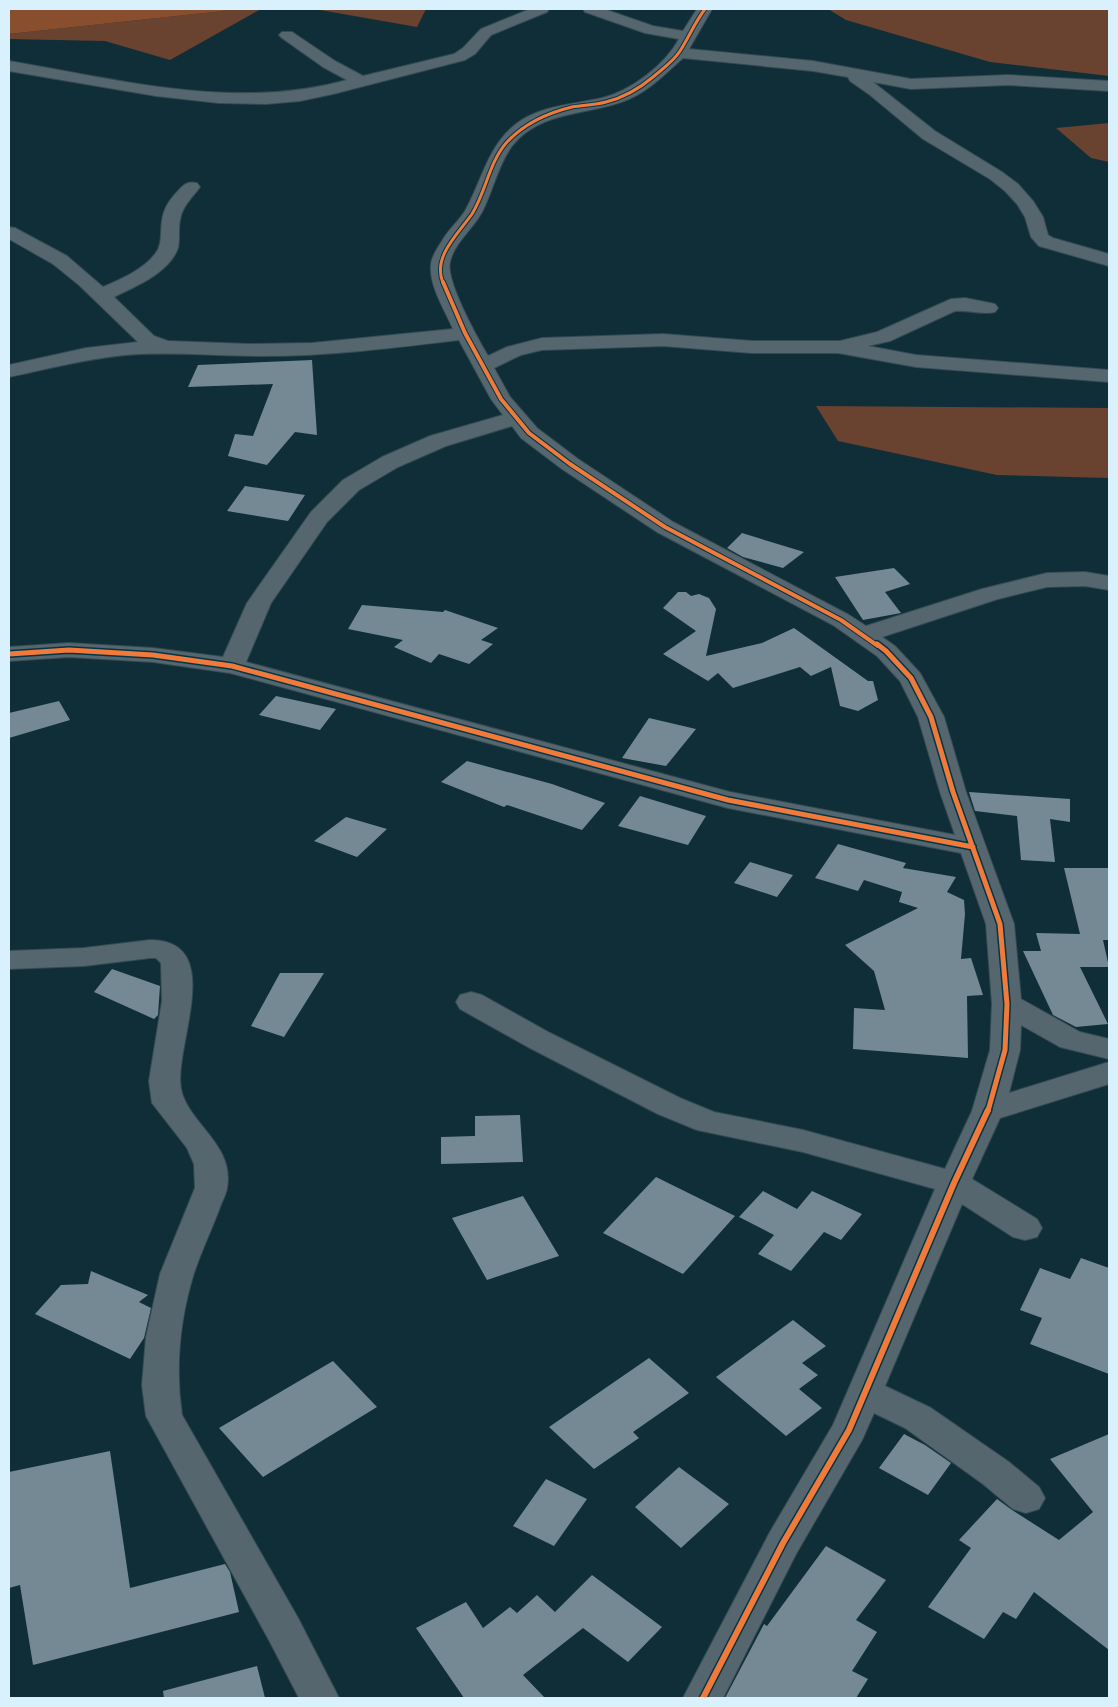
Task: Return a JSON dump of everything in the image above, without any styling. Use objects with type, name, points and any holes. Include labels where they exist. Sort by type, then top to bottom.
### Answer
[{"type":"street","points":[[9,66],[156,91],[219,98],[266,99],[300,96],[459,57],[469,51],[486,32],[542,9]]},
{"type":"street","points":[[590,9],[650,30],[683,45],[910,84],[979,80],[1109,86]]},
{"type":"street","points":[[703,1698],[782,1543],[848,1430],[865,1392],[954,1184],[988,1111],[1005,1050],[1007,1004],[1000,924],[953,792],[931,717],[911,678],[886,651],[841,620],[665,527],[570,464],[528,433],[501,399],[465,333],[441,278],[440,263],[451,241],[473,212],[492,168],[505,144],[523,127],[545,115],[573,107],[606,102],[625,95],[652,78],[683,45],[705,9]]},
{"type":"street","points":[[287,36],[330,64],[361,81]]},
{"type":"street","points":[[849,73],[872,87],[929,135],[1012,186],[1026,202],[1038,225],[1040,238],[1046,242],[1109,260]]},
{"type":"street","points":[[101,296],[139,276],[160,260],[168,247],[171,214],[178,200],[191,187]]},
{"type":"street","points":[[9,232],[60,260],[86,281],[147,340],[165,346]]},
{"type":"street","points":[[838,347],[883,337],[951,305],[966,304],[988,308]]},
{"type":"street","points":[[9,371],[59,358],[165,346],[262,350],[338,347],[465,333]]},
{"type":"street","points":[[483,366],[514,352],[532,347],[575,343],[663,340],[752,347],[838,347],[916,361],[1109,376]]},
{"type":"street","points":[[232,666],[259,603],[319,517],[351,485],[390,462],[438,440],[516,418]]},
{"type":"street","points":[[864,635],[990,594],[1047,580],[1085,578],[1109,583]]},
{"type":"street","points":[[9,654],[69,650],[153,655],[232,666],[728,800],[973,846]]},
{"type":"street","points":[[9,960],[84,957],[161,949],[170,954],[176,963],[178,1001],[164,1082],[168,1104],[200,1144],[210,1164],[211,1188],[177,1274],[163,1337],[160,1385],[164,1416],[284,1630],[319,1698]]},
{"type":"street","points":[[471,1002],[539,1040],[669,1106],[708,1122],[803,1141],[954,1184],[1025,1228]]},
{"type":"street","points":[[1007,1004],[1071,1040],[1109,1049]]},
{"type":"street","points":[[988,1111],[1109,1073]]},
{"type":"street","points":[[865,1392],[918,1418],[996,1473],[1026,1498]]},
{"type":"shaded area","points":[[9,9],[221,9],[223,11],[9,34]]},
{"type":"shaded area","points":[[221,9],[261,9],[170,60],[105,41],[9,39],[9,34],[222,11]]},
{"type":"shaded area","points":[[261,9],[426,9],[417,27],[320,10]]},
{"type":"shaded area","points":[[828,9],[1109,9],[1109,76],[990,62],[846,20]]},
{"type":"shaded area","points":[[1109,123],[1109,162],[1091,158],[1056,128]]},
{"type":"shaded area","points":[[816,406],[1109,408],[1109,478],[997,475],[838,441]]},
{"type":"building","points":[[312,360],[317,435],[295,432],[267,465],[228,456],[235,434],[253,436],[273,384],[188,387],[198,365]]},
{"type":"building","points":[[245,486],[305,495],[288,521],[227,511]]},
{"type":"building","points":[[742,533],[804,552],[783,568],[743,557],[727,548]]},
{"type":"building","points":[[894,568],[910,584],[885,592],[901,613],[863,620],[835,577]]},
{"type":"building","points":[[678,592],[686,592],[691,596],[699,594],[709,598],[716,609],[706,656],[762,643],[794,628],[868,681],[873,681],[878,700],[858,711],[840,706],[831,667],[811,676],[800,667],[733,688],[718,673],[708,681],[663,654],[696,631],[663,608]]},
{"type":"building","points":[[362,605],[443,612],[445,610],[498,628],[481,640],[493,644],[469,664],[439,654],[431,663],[394,647],[403,640],[348,629]]},
{"type":"building","points":[[276,696],[336,709],[320,730],[259,715]]},
{"type":"building","points":[[59,701],[70,720],[9,738],[9,713]]},
{"type":"building","points":[[649,718],[696,729],[666,766],[622,758]]},
{"type":"building","points":[[467,761],[552,784],[605,803],[582,830],[507,805],[504,807],[441,782]]},
{"type":"building","points":[[969,792],[1070,799],[1070,822],[1050,819],[1055,862],[1021,860],[1017,816],[975,811]]},
{"type":"building","points":[[640,796],[706,816],[688,845],[618,826]]},
{"type":"building","points":[[346,817],[387,829],[357,857],[314,841]]},
{"type":"building","points":[[838,844],[906,863],[903,868],[956,877],[947,892],[964,900],[965,914],[961,959],[971,958],[983,995],[967,996],[968,1058],[853,1049],[854,1008],[885,1010],[874,971],[845,945],[918,908],[899,902],[902,892],[864,880],[858,891],[815,878]]},
{"type":"building","points":[[750,862],[793,875],[777,897],[734,883]]},
{"type":"building","points":[[1064,868],[1109,868],[1109,940],[1103,940],[1109,967],[1080,967],[1108,1024],[1076,1027],[1053,1015],[1023,951],[1041,951],[1036,933],[1080,934]]},
{"type":"building","points":[[112,969],[160,986],[158,1015],[154,1019],[94,992]]},
{"type":"building","points":[[280,973],[324,973],[284,1037],[251,1026]]},
{"type":"building","points":[[520,1115],[523,1162],[441,1164],[441,1137],[475,1136],[475,1116]]},
{"type":"building","points":[[656,1177],[735,1216],[683,1274],[603,1233]]},
{"type":"building","points":[[763,1191],[797,1209],[812,1191],[862,1214],[841,1240],[824,1232],[791,1271],[758,1254],[774,1235],[739,1217]]},
{"type":"building","points":[[523,1196],[559,1256],[487,1280],[452,1218]]},
{"type":"building","points":[[1081,1258],[1109,1268],[1109,1374],[1030,1344],[1042,1318],[1020,1310],[1040,1268],[1070,1279]]},
{"type":"building","points":[[91,1271],[148,1295],[139,1302],[151,1308],[144,1338],[130,1359],[35,1314],[61,1285],[88,1284]]},
{"type":"building","points":[[793,1320],[826,1346],[802,1363],[818,1375],[799,1389],[822,1408],[786,1436],[716,1377]]},
{"type":"building","points":[[649,1358],[689,1393],[633,1432],[639,1438],[594,1469],[549,1427]]},
{"type":"building","points":[[333,1361],[377,1407],[263,1477],[219,1428]]},
{"type":"building","points":[[904,1434],[925,1445],[951,1463],[928,1495],[879,1468]]},
{"type":"building","points":[[1109,1434],[1109,1650],[1034,1592],[1016,1619],[1003,1612],[984,1639],[928,1607],[971,1548],[959,1540],[997,1499],[1059,1540],[1093,1512],[1050,1459]]},
{"type":"building","points":[[110,1451],[130,1588],[225,1564],[230,1572],[239,1612],[33,1665],[20,1585],[9,1588],[9,1472]]},
{"type":"building","points":[[679,1467],[729,1504],[681,1548],[635,1507]]},
{"type":"building","points":[[546,1479],[587,1499],[554,1546],[513,1526]]},
{"type":"building","points":[[826,1546],[886,1580],[856,1620],[877,1632],[852,1671],[868,1679],[856,1698],[725,1698],[764,1624],[767,1626]]},
{"type":"building","points":[[592,1575],[662,1627],[628,1662],[583,1628],[523,1675],[545,1698],[464,1698],[416,1628],[466,1602],[483,1628],[510,1607],[517,1613],[537,1595],[555,1612]]},
{"type":"building","points":[[257,1666],[265,1698],[164,1698],[163,1691]]},
{"type":"cycle path","points":[[703,1698],[783,1543],[849,1430],[954,1183],[988,1111],[1005,1050],[1007,1004],[1000,924],[953,792],[931,717],[911,678],[886,651],[841,620],[665,527],[570,464],[529,433],[501,399],[465,333],[441,278],[440,263],[451,241],[473,212],[492,168],[505,144],[523,127],[545,115],[573,107],[606,102],[625,95],[652,78],[679,53],[697,19],[705,9]]},
{"type":"cycle path","points":[[9,654],[69,650],[153,655],[232,666],[728,800],[973,847]]}]
